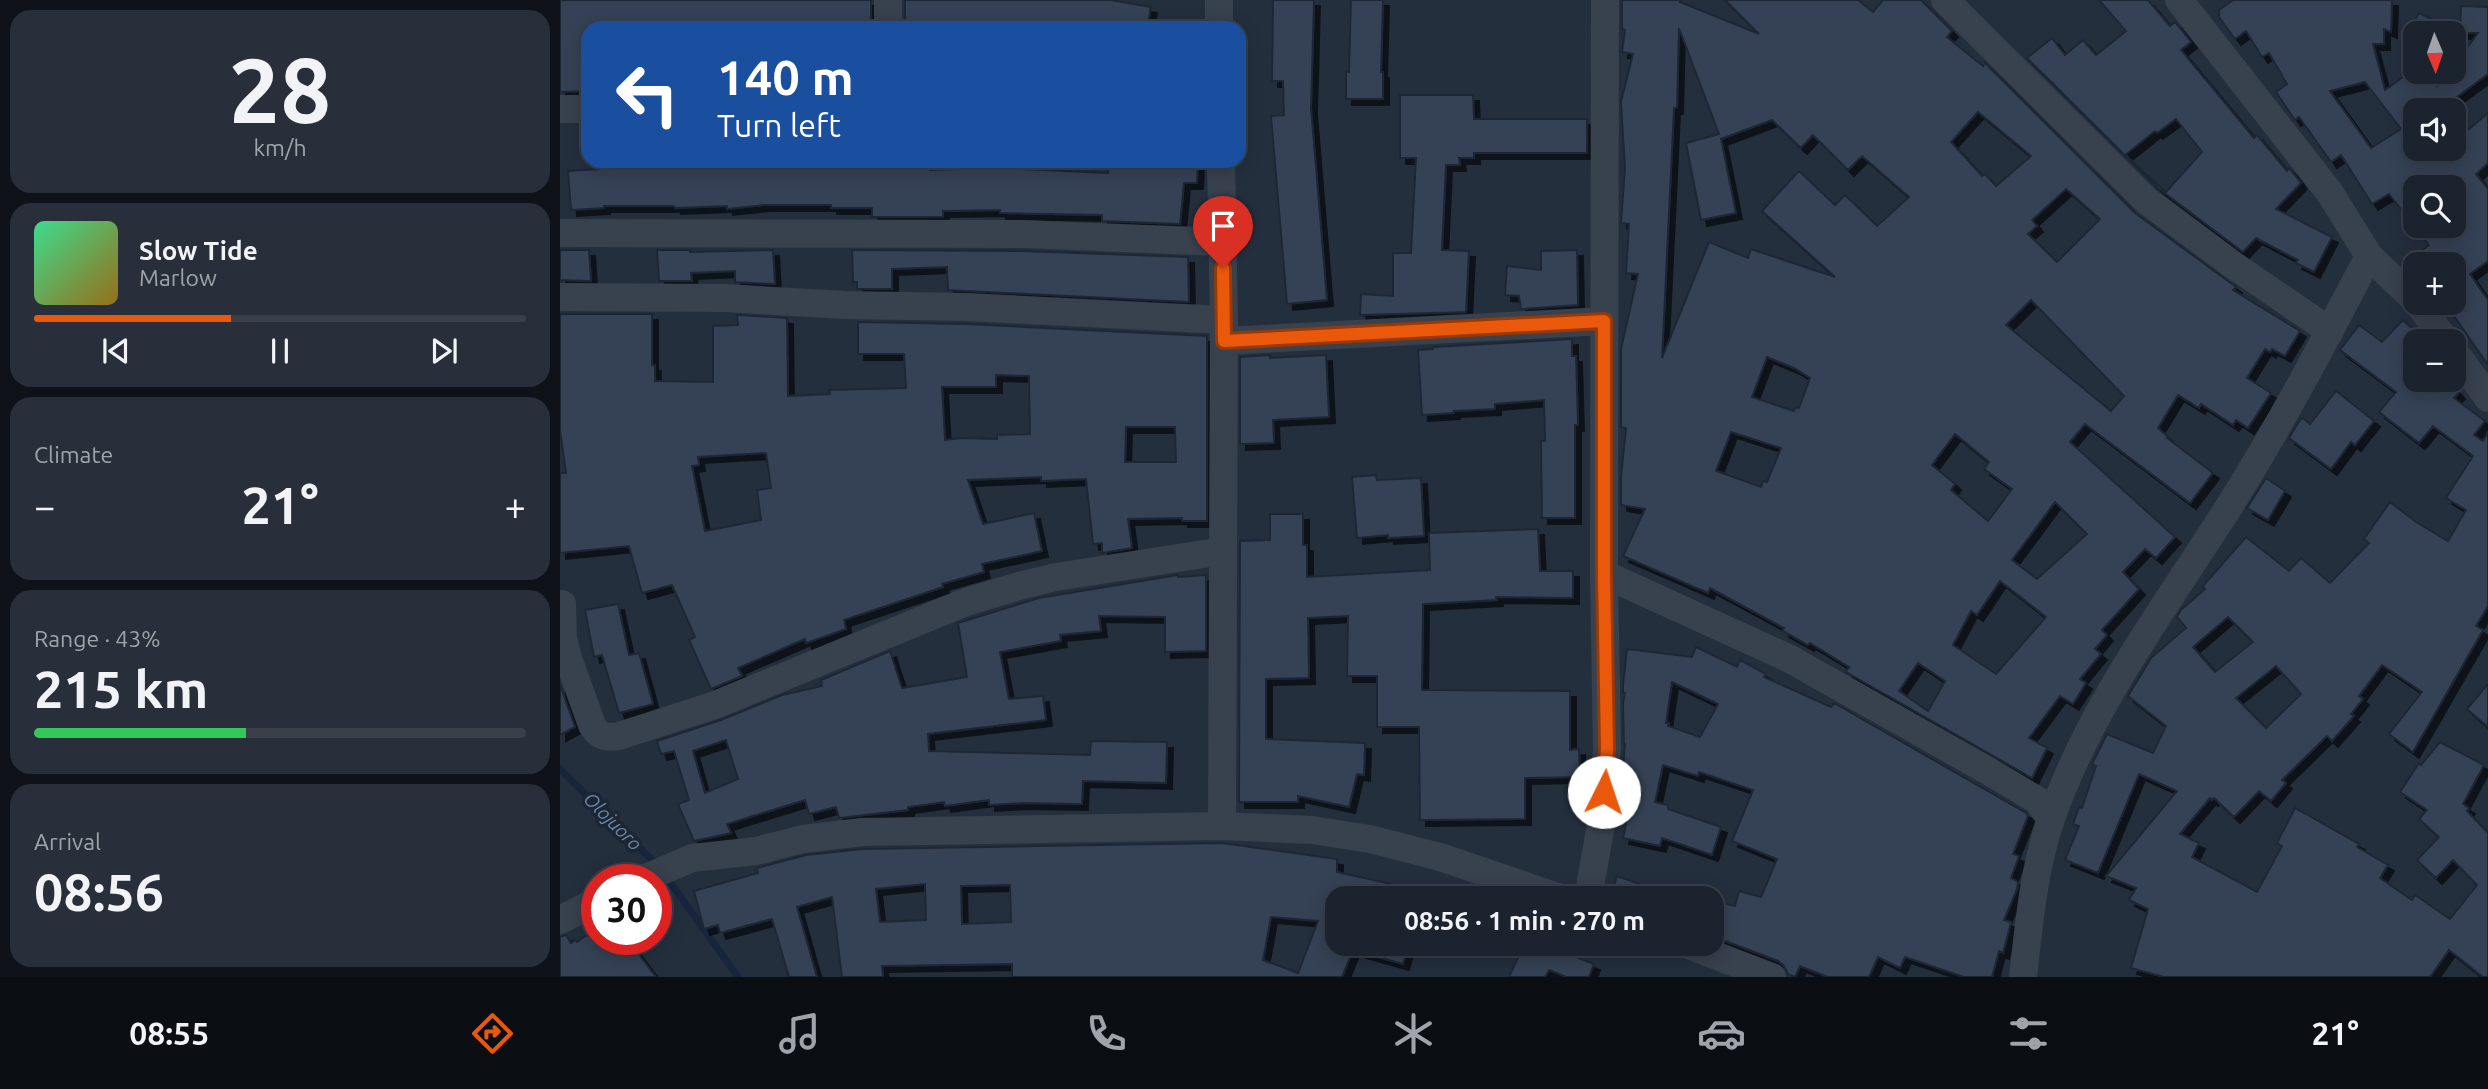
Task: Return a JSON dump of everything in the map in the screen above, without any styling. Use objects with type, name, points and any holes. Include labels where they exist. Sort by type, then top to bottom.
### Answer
[{"type":"street","points":[[888,0],[888,21]]},
{"type":"street","points":[[1590,886],[1603,813],[1607,749],[1604,574],[1605,0]]},
{"type":"street","points":[[1945,0],[2147,201],[2233,265],[2330,331]]},
{"type":"street","points":[[2179,0],[2330,193],[2370,256],[2403,288]]},
{"type":"street","points":[[560,109],[581,109]]},
{"type":"street","points":[[1221,168],[1224,331],[1222,826]]},
{"type":"street","points":[[560,233],[1022,234],[1222,242]]},
{"type":"street","points":[[2023,977],[2033,896],[2050,819],[2096,714],[2280,424],[2370,256]]},
{"type":"street","points":[[560,297],[725,298],[845,305],[967,307],[1224,331],[1604,321]]},
{"type":"street","points":[[2466,368],[2488,398]]},
{"type":"street","points":[[562,604],[564,639],[569,660],[592,724],[597,733],[607,738],[715,705],[966,602],[1018,586],[1056,577],[1223,551]]},
{"type":"street","points":[[1604,574],[1790,659],[2037,800],[2050,819]]},
{"type":"street","points":[[672,867],[692,858],[756,851],[803,839],[862,832],[1222,826],[1312,830],[1370,839],[1440,857],[1526,886]]},
{"type":"street","points":[[560,920],[581,909]]},
{"type":"street","points":[[1717,956],[1772,977]]},
{"type":"building","points":[[560,0],[871,0],[871,21],[581,21],[581,91],[560,92]]},
{"type":"building","points":[[905,0],[1111,0],[1151,7],[1148,21],[905,21]]},
{"type":"building","points":[[1273,0],[1314,0],[1311,108],[1327,300],[1287,304],[1271,116],[1284,115],[1283,81],[1272,81]]},
{"type":"building","points":[[1351,0],[1383,0],[1383,99],[1346,99]]},
{"type":"building","points":[[1622,0],[1680,0],[1759,34],[1725,0],[1858,0],[1873,12],[1883,0],[1921,0],[1952,31],[1947,37],[1983,66],[1985,63],[2135,213],[2236,287],[2233,290],[2300,331],[2285,356],[2272,349],[2270,352],[2265,349],[2247,378],[2271,393],[2248,428],[2236,420],[2233,425],[2201,404],[2199,408],[2178,395],[2158,428],[2213,473],[2190,503],[2085,424],[2070,442],[2175,537],[2156,558],[2145,549],[2123,572],[2139,589],[2102,630],[2107,635],[2095,649],[2101,654],[2080,679],[2086,683],[2073,704],[2060,696],[2029,738],[2047,748],[2032,778],[1846,672],[1849,667],[1810,643],[1808,645],[1783,631],[1784,628],[1710,588],[1708,593],[1623,556],[1645,509],[1621,505],[1626,428],[1621,427],[1621,349],[1638,274],[1626,273],[1629,224],[1621,223],[1625,168],[1621,102],[1633,54],[1622,52],[1625,30],[1622,29]],"holes":[[[1679,28],[1719,134],[1686,143],[1701,220],[1736,213],[1721,139],[1772,120],[1801,148],[1813,135],[1848,170],[1862,156],[1909,197],[1877,226],[1845,195],[1835,205],[1799,171],[1762,211],[1835,277],[1751,249],[1748,258],[1709,242],[1662,358],[1674,108],[1677,108]],[[1978,112],[2031,156],[1996,186],[1985,174],[1982,176],[1951,142]],[[2066,189],[2100,219],[2057,262],[2028,234],[2037,226],[2032,220]],[[2031,300],[2124,396],[2111,411],[2006,325]],[[1767,357],[1810,378],[1799,408],[1796,407],[1794,411],[1752,397]],[[1731,432],[1781,448],[1767,482],[1763,481],[1761,487],[1716,471]],[[1955,434],[1989,462],[1984,469],[2012,489],[1988,521],[1951,490],[1955,484],[1932,465]],[[2055,502],[2087,534],[2037,579],[2012,560]],[[2000,581],[2046,617],[1996,674],[1953,645],[1971,611],[1977,615]],[[1918,663],[1945,681],[1928,711],[1899,691]]]},
{"type":"building","points":[[2099,0],[2148,0],[2170,26],[2175,22],[2191,42],[2181,50],[2254,138],[2257,135],[2287,171],[2289,168],[2301,183],[2276,209],[2332,237],[2314,272],[2296,263],[2298,260],[2256,238],[2243,252],[2158,188],[2027,58],[2052,38],[2065,55],[2083,40],[2096,55],[2126,31]],"holes":[[[2176,119],[2202,152],[2166,192],[2125,155],[2155,131],[2157,133]]]},
{"type":"building","points":[[2233,0],[2392,0],[2391,32],[2384,29],[2384,44],[2373,44],[2385,90],[2403,77],[2403,84],[2466,84],[2466,49],[2478,33],[2466,33],[2466,21],[2460,21],[2461,6],[2488,7],[2488,74],[2455,98],[2403,98],[2403,161],[2466,161],[2466,132],[2488,113],[2488,163],[2476,174],[2488,189],[2488,261],[2470,274],[2488,300],[2488,365],[2466,333],[2466,329],[2463,329],[2453,315],[2466,315],[2466,252],[2420,252],[2429,245],[2424,238],[2466,238],[2466,175],[2403,175],[2403,212],[2389,194],[2372,204],[2341,155],[2331,162],[2299,117],[2295,120],[2276,92],[2287,84],[2269,53],[2262,57],[2246,31],[2235,39],[2219,17],[2219,10]],"holes":[[[2365,82],[2401,129],[2371,148],[2330,91]]]},
{"type":"building","points":[[2419,13],[2435,21],[2415,21]]},
{"type":"building","points":[[1400,95],[1473,95],[1474,119],[1587,119],[1587,153],[1474,153],[1474,158],[1459,158],[1460,165],[1446,165],[1442,250],[1469,251],[1466,312],[1360,315],[1361,294],[1393,296],[1393,253],[1411,253],[1416,158],[1400,158]]},
{"type":"building","points":[[615,168],[995,168],[1108,173],[1108,168],[1198,168],[1197,183],[1184,183],[1180,224],[1102,221],[1102,215],[1000,213],[1000,210],[943,211],[943,217],[872,217],[872,208],[831,208],[831,205],[764,205],[727,209],[727,206],[604,206],[571,210],[568,171]]},
{"type":"building","points":[[560,250],[589,250],[591,281],[560,280]]},
{"type":"building","points":[[657,250],[773,250],[775,284],[735,282],[735,271],[691,273],[692,281],[659,281]]},
{"type":"building","points":[[852,250],[1022,251],[1188,257],[1189,302],[948,290],[947,267],[892,269],[892,289],[857,289],[857,282],[853,282]]},
{"type":"building","points":[[1577,250],[1578,305],[1521,309],[1519,296],[1505,295],[1507,266],[1541,270],[1541,251]]},
{"type":"building","points":[[560,314],[652,314],[652,365],[655,365],[655,381],[713,382],[713,326],[738,325],[737,315],[787,318],[788,396],[830,394],[829,390],[906,388],[904,354],[858,354],[858,322],[966,324],[1207,336],[1207,521],[1182,521],[1182,518],[1128,519],[1132,548],[1102,553],[1102,543],[1093,544],[1086,479],[1041,481],[1041,477],[968,480],[983,524],[1034,513],[1042,551],[982,564],[984,572],[942,584],[943,587],[844,620],[846,629],[806,643],[805,639],[738,668],[742,676],[711,689],[689,640],[695,637],[672,585],[642,593],[629,546],[560,553],[560,473],[566,473],[560,430]],"holes":[[[996,375],[1029,376],[1030,434],[997,435],[997,439],[945,440],[942,387],[996,387]],[[1126,427],[1175,427],[1176,462],[1125,462]],[[766,453],[771,488],[757,490],[761,520],[705,531],[692,466],[699,465],[698,457]]]},
{"type":"building","points":[[2403,320],[2413,329],[2403,329],[2403,392],[2458,392],[2454,398],[2485,421],[2474,435],[2483,441],[2488,432],[2488,606],[2476,626],[2483,630],[2413,752],[2389,734],[2422,692],[2382,665],[2359,696],[2363,699],[2351,714],[2354,716],[2332,741],[2327,736],[2282,780],[2286,783],[2271,801],[2259,791],[2234,817],[2214,798],[2210,798],[2180,834],[2199,843],[2192,857],[2257,892],[2282,846],[2277,843],[2295,808],[2359,844],[2357,847],[2388,865],[2380,878],[2412,900],[2415,895],[2450,919],[2477,885],[2453,860],[2436,878],[2417,860],[2439,837],[2419,819],[2427,810],[2400,792],[2419,763],[2421,765],[2440,742],[2484,765],[2463,804],[2488,833],[2488,977],[2483,977],[2449,950],[2430,977],[2164,977],[2131,968],[2148,909],[2129,900],[2136,888],[2106,876],[2177,791],[2139,774],[2098,873],[2065,860],[2079,826],[2073,824],[2079,807],[2082,808],[2096,766],[2092,764],[2107,734],[2153,753],[2166,726],[2128,696],[2151,658],[2186,628],[2177,617],[2181,610],[2205,589],[2202,587],[2246,537],[2289,571],[2301,558],[2330,583],[2369,543],[2364,539],[2390,502],[2448,541],[2466,510],[2446,498],[2473,456],[2433,426],[2419,443],[2379,412],[2396,392],[2340,350],[2359,325],[2382,342]],"holes":[[[2228,617],[2253,642],[2215,672],[2193,647]],[[2276,666],[2301,694],[2266,728],[2236,698]]]},
{"type":"building","points":[[1572,339],[1572,356],[1576,356],[1578,425],[1575,425],[1575,518],[1542,518],[1541,441],[1545,441],[1544,400],[1495,404],[1495,409],[1422,415],[1418,350]]},
{"type":"building","points":[[1270,355],[1270,358],[1326,355],[1329,417],[1273,420],[1274,443],[1240,444],[1240,357]]},
{"type":"building","points":[[2336,391],[2374,421],[2355,445],[2351,442],[2331,469],[2289,438],[2303,418],[2310,424]]},
{"type":"building","points":[[1376,475],[1377,480],[1421,478],[1424,536],[1357,538],[1352,477]]},
{"type":"building","points":[[2266,478],[2285,491],[2268,520],[2247,508]]},
{"type":"building","points":[[1270,514],[1303,514],[1307,577],[1430,570],[1429,533],[1538,529],[1540,571],[1573,571],[1573,598],[1496,597],[1497,600],[1423,604],[1422,690],[1570,691],[1570,750],[1579,749],[1580,777],[1525,778],[1525,819],[1420,820],[1419,727],[1377,727],[1377,676],[1347,676],[1348,616],[1308,618],[1309,678],[1266,679],[1266,739],[1365,743],[1364,775],[1357,774],[1349,807],[1298,796],[1298,802],[1239,802],[1240,541],[1270,540]]},
{"type":"building","points":[[1178,575],[1206,575],[1206,651],[1165,652],[1165,617],[1099,616],[1101,631],[1060,635],[1061,641],[1000,652],[1009,699],[1043,696],[1046,720],[928,734],[929,751],[1090,755],[1091,741],[1167,742],[1166,783],[1083,781],[1082,804],[989,805],[989,800],[945,806],[944,802],[908,807],[908,810],[839,818],[836,807],[809,814],[805,800],[727,824],[731,833],[694,841],[678,804],[689,800],[674,751],[661,754],[657,741],[721,720],[782,695],[822,686],[821,680],[890,651],[902,688],[967,677],[958,623],[1039,598]],"holes":[[[726,740],[738,779],[705,793],[693,751]]]},
{"type":"building","points":[[618,604],[629,655],[639,653],[653,704],[619,713],[602,655],[594,657],[585,610]]},
{"type":"building","points":[[1696,647],[1737,667],[1740,660],[1766,674],[1764,677],[1831,707],[1834,703],[2026,813],[2028,816],[2013,854],[2019,856],[2011,878],[2018,882],[2004,920],[2011,922],[2003,953],[1999,951],[1992,977],[1964,977],[1905,957],[1900,968],[1878,957],[1869,977],[1828,977],[1800,966],[1795,977],[1788,974],[1778,961],[1724,941],[1724,903],[1735,906],[1739,891],[1761,897],[1777,859],[1732,841],[1753,790],[1699,772],[1698,776],[1663,765],[1655,802],[1721,827],[1712,855],[1662,838],[1660,846],[1623,838],[1632,794],[1621,791],[1625,744],[1623,685],[1627,649],[1692,657]],"holes":[[[1672,682],[1718,704],[1700,737],[1666,723]]]},
{"type":"building","points":[[2488,684],[2488,727],[2467,709]]},
{"type":"building","points":[[560,685],[575,727],[560,735]]},
{"type":"building","points":[[1222,843],[1337,859],[1337,872],[1400,886],[1325,886],[1325,956],[1351,956],[1342,977],[1012,977],[1012,964],[882,966],[883,977],[842,977],[832,897],[797,907],[817,977],[789,977],[772,919],[720,933],[718,925],[704,929],[694,891],[758,873],[757,868],[806,855],[863,849]],"holes":[[[925,884],[926,920],[880,922],[876,889]],[[1010,885],[1011,922],[962,924],[961,886]],[[1271,917],[1318,921],[1298,973],[1263,960]]]},
{"type":"building","points":[[1617,876],[1645,886],[1614,886]]},
{"type":"building","points":[[566,935],[571,943],[575,940],[577,942],[581,939],[581,955],[639,955],[656,977],[560,977],[560,937]]},
{"type":"building","points":[[1374,956],[1405,956],[1403,964]]},
{"type":"building","points":[[1519,956],[1573,956],[1594,964],[1589,977],[1566,977],[1549,970],[1545,977],[1509,977]]},
{"type":"waterway","name":"Olojuoro","points":[[560,769],[656,864]]},
{"type":"waterway","name":"Olojuoro","points":[[672,885],[738,977]]},
{"type":"route","points":[[1223,268],[1224,341],[1604,321],[1607,749],[1604,792]]}]
